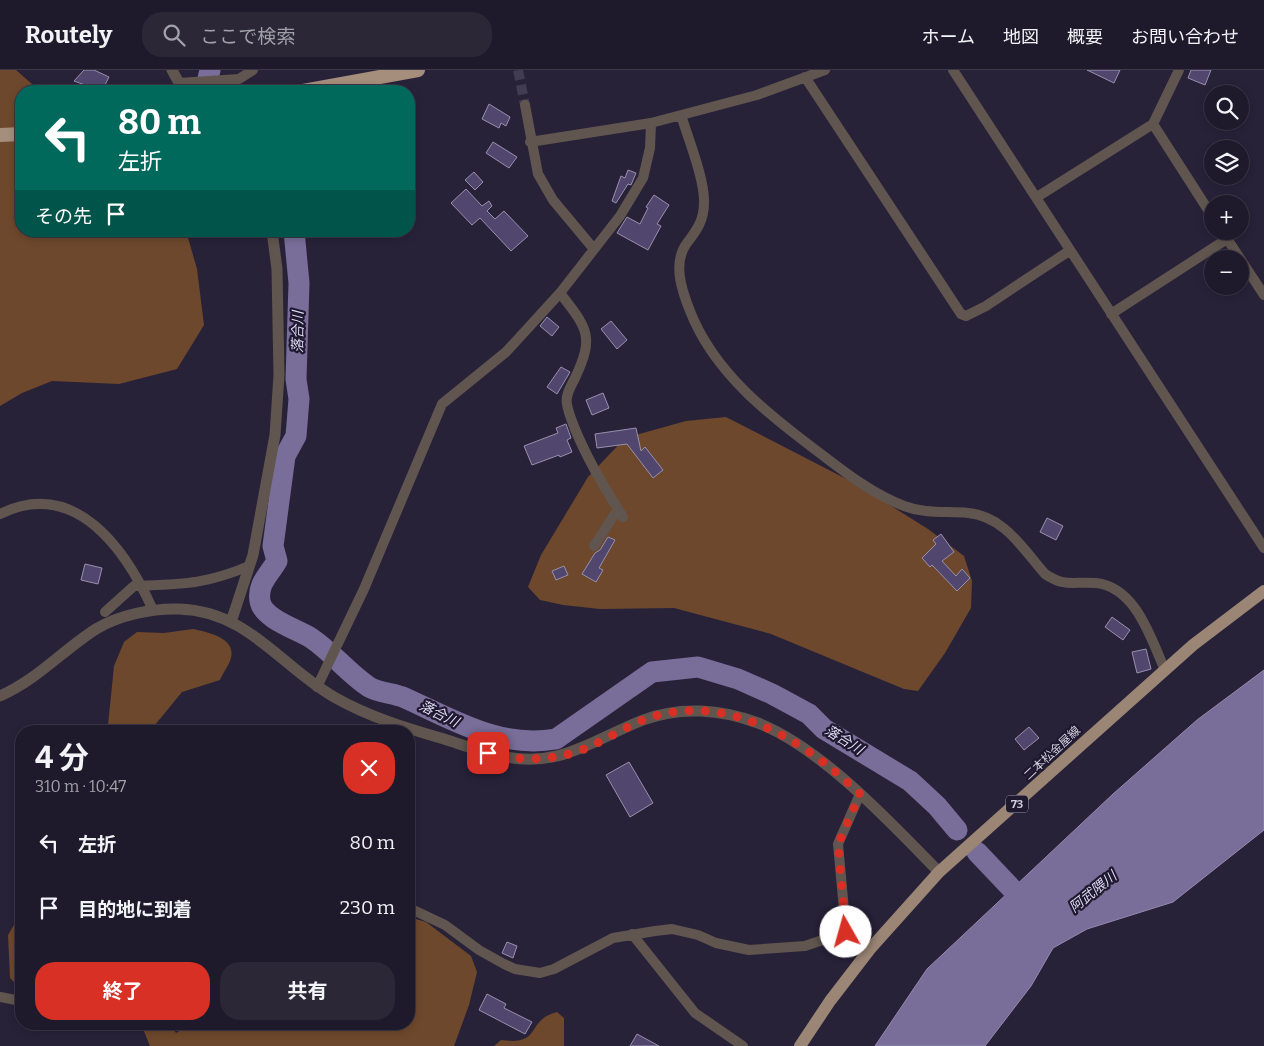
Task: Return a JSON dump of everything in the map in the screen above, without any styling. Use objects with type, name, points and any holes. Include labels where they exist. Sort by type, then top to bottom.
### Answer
[{"type":"highway","points":[[335,85],[418,70]]},
{"type":"highway","points":[[0,135],[15,134]]},
{"type":"main road","name":"二本松金屋線","points":[[800,1046],[830,1001],[870,949],[939,872],[1193,645],[1264,591]]},
{"type":"street","points":[[172,70],[178,85]]},
{"type":"street","points":[[190,85],[239,79],[252,70]]},
{"type":"street","points":[[530,142],[651,124],[757,95],[825,70]]},
{"type":"street","points":[[953,70],[1038,197],[1069,251],[1264,548]]},
{"type":"street","points":[[1038,197],[1152,124],[1179,70]]},
{"type":"street","points":[[805,77],[961,314],[966,316],[986,306],[1069,251]]},
{"type":"street","points":[[526,105],[530,142],[538,174],[553,200],[593,248]]},
{"type":"street","points":[[681,116],[705,200],[703,216],[695,233],[686,244],[678,264],[680,278],[697,328],[718,360],[777,421],[877,494],[906,507],[940,513],[968,513],[987,517],[1004,527],[1045,574],[1051,578],[1060,583],[1091,583],[1112,587],[1129,601],[1140,616],[1165,670]]},
{"type":"street","points":[[317,687],[364,589],[442,404],[506,352],[560,293],[593,248],[620,216],[643,178],[650,148],[651,124]]},
{"type":"street","points":[[1152,124],[1204,204]]},
{"type":"street","points":[[231,622],[249,566],[259,525],[276,426],[279,374],[277,269],[273,237]]},
{"type":"street","points":[[1111,314],[1218,240]]},
{"type":"street","points":[[1228,240],[1264,295]]},
{"type":"street","points":[[560,293],[580,319],[586,338],[585,358],[567,394],[566,404],[586,454],[621,513],[594,546]]},
{"type":"street","points":[[0,514],[19,507],[45,504],[76,512],[102,532],[142,586],[153,610]]},
{"type":"street","points":[[105,612],[134,586],[193,584],[249,566]]},
{"type":"street","points":[[0,696],[33,678],[98,628],[112,621],[153,610],[192,610],[231,622],[256,636],[317,687],[352,708],[399,725]]},
{"type":"street","points":[[415,730],[488,753],[519,759],[543,759],[588,748],[628,727],[662,715],[700,710],[721,712],[759,723],[777,732],[812,756],[860,794],[939,872]]},
{"type":"street","points":[[846,932],[838,844],[860,794]]},
{"type":"street","points":[[415,911],[438,921],[504,964],[527,972],[540,973],[554,968],[613,938],[672,929],[698,935],[716,943],[749,950],[805,946],[846,932],[856,935],[870,949]]},
{"type":"street","points":[[632,934],[695,1013],[743,1046]]},
{"type":"street","points":[[0,997],[15,1000]]},
{"type":"shaded area","points":[[0,70],[16,70],[33,85],[15,85],[15,237],[188,237],[197,269],[204,325],[177,369],[119,384],[52,381],[22,393],[0,406]]},
{"type":"shaded area","points":[[726,417],[856,484],[928,529],[964,556],[972,581],[971,608],[945,653],[918,691],[904,689],[771,634],[674,608],[600,609],[563,605],[540,600],[528,587],[541,555],[588,477],[625,438],[686,421]]},
{"type":"shaded area","points":[[193,629],[225,640],[231,651],[231,658],[220,680],[182,692],[155,725],[108,725],[114,666],[124,642],[137,632],[164,633]]},
{"type":"shaded area","points":[[415,919],[426,922],[471,956],[477,972],[469,1005],[454,1046],[150,1046],[143,1030],[174,1030],[176,1033],[181,1030],[415,1030]]},
{"type":"shaded area","points":[[15,923],[15,983],[10,978],[8,935]]},
{"type":"shaded area","points":[[557,1012],[564,1018],[564,1046],[494,1046],[501,1040],[514,1041],[529,1036],[541,1021]]},
{"type":"water","name":"阿武隈川","points":[[1264,670],[1264,830],[1173,902],[1087,929],[1053,948],[1031,986],[985,1046],[875,1046],[927,969],[1113,794],[1197,720]]},
{"type":"building","points":[[84,70],[94,70],[109,77],[105,85],[85,85],[74,81]]},
{"type":"building","points":[[1087,70],[1120,70],[1114,83]]},
{"type":"building","points":[[1191,70],[1211,70],[1205,85],[1188,78]]},
{"type":"building","points":[[489,104],[510,117],[506,126],[501,123],[499,128],[482,119]]},
{"type":"building","points":[[493,142],[517,157],[509,168],[486,153]]},
{"type":"building","points":[[628,170],[636,173],[631,185],[628,184],[616,203],[612,201],[621,176],[625,178]]},
{"type":"building","points":[[474,172],[483,182],[475,190],[465,180]]},
{"type":"building","points":[[466,189],[482,206],[489,201],[492,206],[487,211],[495,219],[504,211],[528,236],[511,251],[480,218],[472,225],[451,203]]},
{"type":"building","points":[[654,195],[669,205],[657,224],[661,226],[648,250],[617,233],[627,217],[640,224],[648,208],[646,207]]},
{"type":"building","points":[[547,317],[559,327],[552,336],[540,326]]},
{"type":"building","points":[[611,321],[627,340],[617,349],[601,329]]},
{"type":"building","points":[[561,367],[570,372],[557,394],[547,387]]},
{"type":"building","points":[[603,393],[609,408],[592,415],[586,400]]},
{"type":"building","points":[[566,424],[571,438],[567,440],[572,452],[532,465],[524,446],[558,433],[556,428]]},
{"type":"building","points":[[636,428],[641,451],[645,447],[663,470],[653,478],[627,444],[597,448],[595,434]]},
{"type":"building","points":[[1047,518],[1063,526],[1056,540],[1040,532]]},
{"type":"building","points":[[941,534],[954,552],[942,561],[956,576],[962,569],[970,578],[957,591],[932,565],[930,567],[922,558],[936,544],[933,540]]},
{"type":"building","points":[[608,537],[615,540],[599,568],[603,570],[596,582],[582,574]]},
{"type":"building","points":[[85,564],[102,568],[98,584],[81,580]]},
{"type":"building","points":[[564,566],[568,575],[556,580],[552,571]]},
{"type":"building","points":[[1112,617],[1130,630],[1123,640],[1105,627]]},
{"type":"building","points":[[1146,649],[1151,669],[1137,673],[1132,652]]},
{"type":"building","points":[[1029,727],[1039,738],[1024,750],[1015,739]]},
{"type":"building","points":[[629,762],[653,803],[630,817],[606,775]]},
{"type":"building","points":[[507,942],[517,946],[513,958],[502,953]]},
{"type":"building","points":[[487,994],[506,1004],[504,1008],[532,1022],[525,1034],[479,1010]]},
{"type":"building","points":[[637,1034],[659,1046],[630,1046]]},
{"type":"waterway","name":"落合川","points":[[206,85],[210,70]]},
{"type":"waterway","name":"落合川","points":[[295,237],[299,283],[296,379],[299,399],[296,436],[285,456],[273,546],[277,561],[264,580],[260,590],[260,601],[267,613],[281,623],[311,638],[369,687],[405,698],[478,730],[516,740],[556,739],[652,672],[698,667],[738,679],[772,694],[809,714],[824,729],[910,781],[937,806],[957,830]]},
{"type":"waterway","name":"落合川","points":[[977,852],[1031,909]]},
{"type":"tunnel","points":[[518,70],[525,105]]},
{"type":"route","points":[[488,753],[519,759],[543,759],[561,756],[588,748],[644,720],[681,711],[721,712],[759,723],[777,732],[812,756],[860,794],[838,844],[839,873],[846,932]]}]
